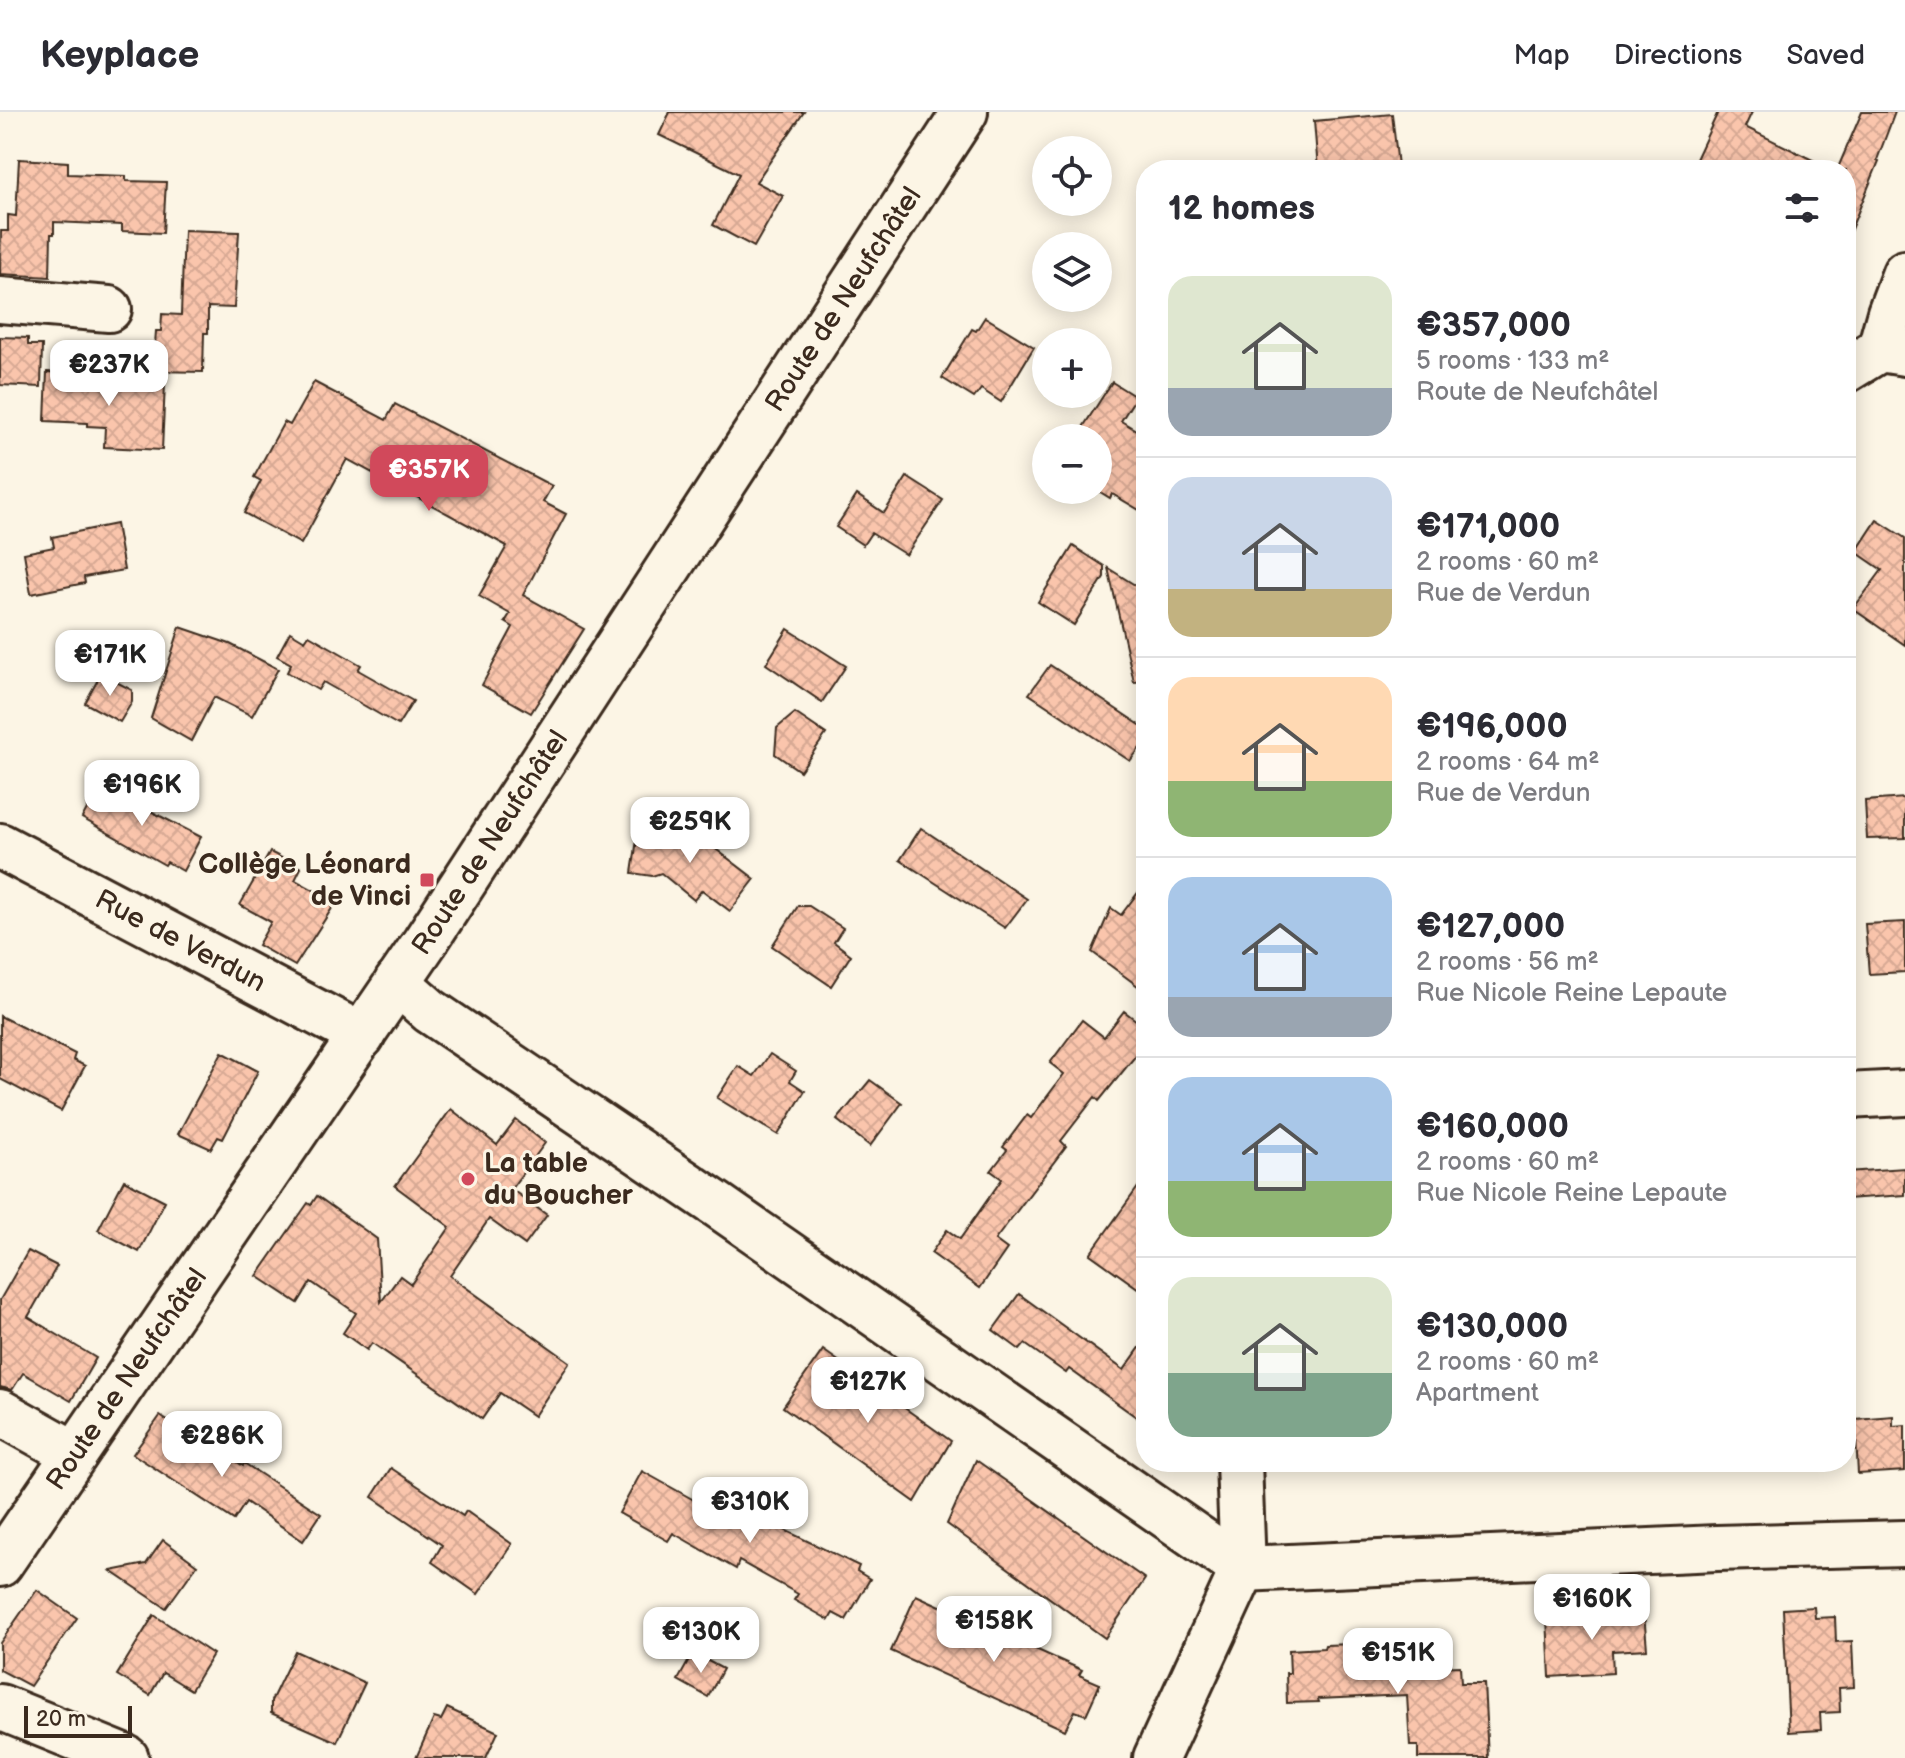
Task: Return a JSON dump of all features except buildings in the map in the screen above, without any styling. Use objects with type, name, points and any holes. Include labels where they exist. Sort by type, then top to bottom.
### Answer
[{"type":"street","name":"Route de Neufchâtel","points":[[0,1564],[362,1036],[965,112]]},
{"type":"street","points":[[1877,358],[1905,273]]},
{"type":"street","points":[[0,300],[109,309]]},
{"type":"street","name":"Rue de Verdun","points":[[0,846],[362,1036]]},
{"type":"street","points":[[397,982],[430,1011],[719,1206],[1243,1569],[1905,1543]]},
{"type":"street","points":[[1856,1095],[1905,1093]]},
{"type":"street","points":[[0,1412],[75,1454]]},
{"type":"street","points":[[1156,1758],[1243,1569],[1239,1472]]},
{"type":"street","points":[[0,1707],[126,1758]]},
{"type":"place","name":"Collège Léonard de Vinci","points":[[427,880]]},
{"type":"place","name":"La table du Boucher","points":[[468,1179]]}]
